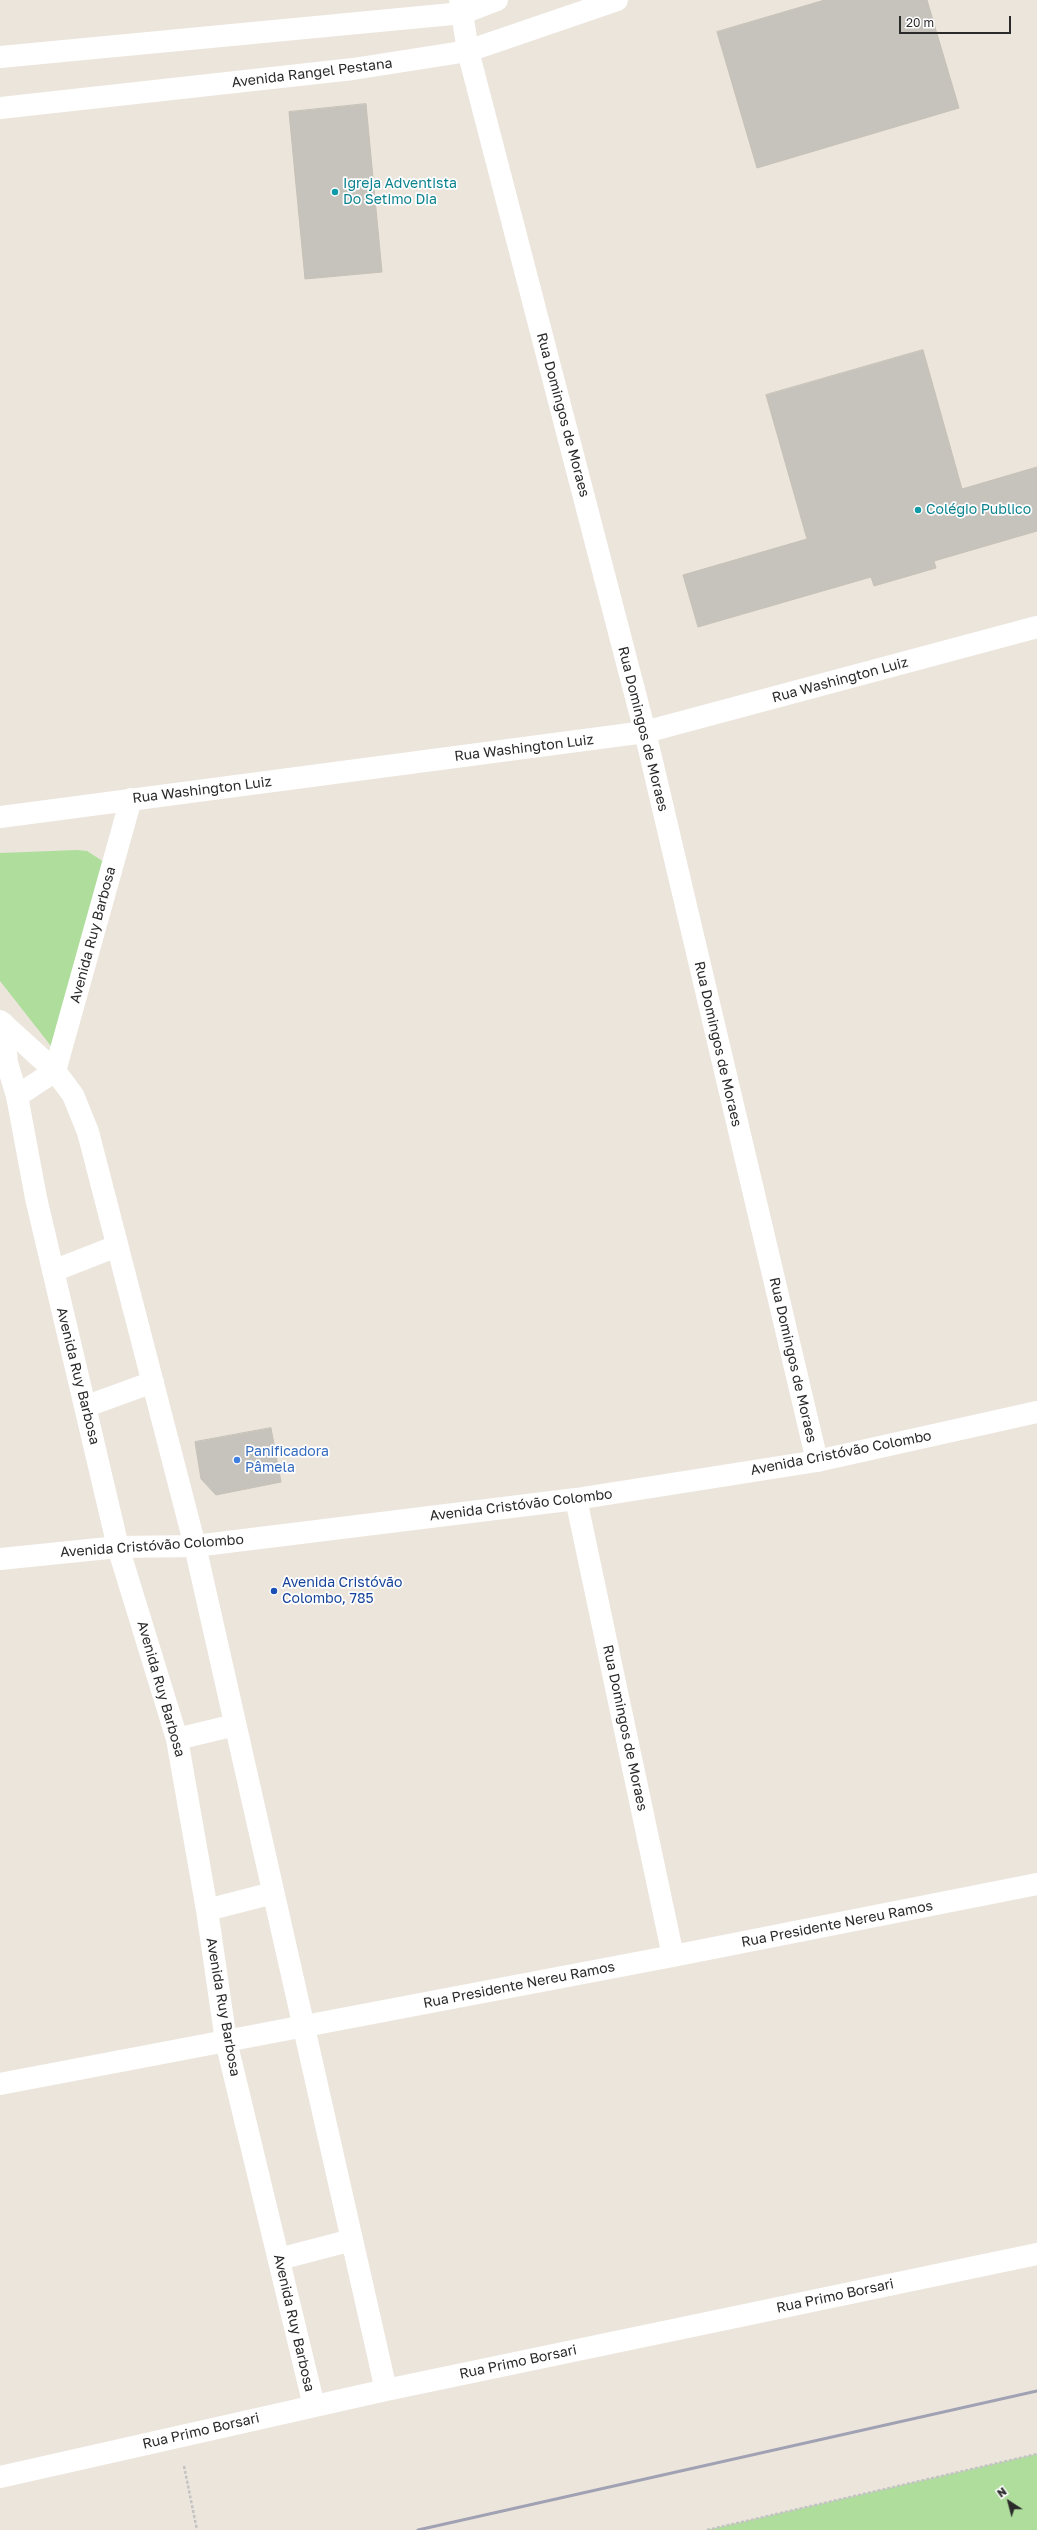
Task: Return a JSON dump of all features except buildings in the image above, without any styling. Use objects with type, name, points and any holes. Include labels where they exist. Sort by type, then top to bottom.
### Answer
[{"type":"street","points":[[0,57],[461,7],[497,0]]},
{"type":"street","name":"Avenida Rangel Pestana","points":[[0,108],[353,69],[468,51],[616,0]]},
{"type":"street","name":"Rua Domingos de Moraes","points":[[461,7],[468,51],[645,732],[817,1461]]},
{"type":"street","name":"Rua Washington Luiz","points":[[0,817],[645,732],[1037,627]]},
{"type":"street","name":"Avenida Ruy Barbosa","points":[[55,1071],[130,800]]},
{"type":"street","name":"Avenida Ruy Barbosa","points":[[2,1022],[55,1071],[73,1095],[88,1132],[195,1546],[386,2390]]},
{"type":"street","name":"Avenida Ruy Barbosa","points":[[2,1022],[7,1063],[17,1096],[36,1198],[87,1406],[118,1547],[177,1739],[207,1910],[226,2041],[314,2406]]},
{"type":"street","points":[[17,1096],[55,1071]]},
{"type":"street","points":[[53,1271],[117,1246]]},
{"type":"street","points":[[87,1406],[153,1382]]},
{"type":"street","name":"Avenida Cristóvão Colombo","points":[[0,1560],[118,1547],[195,1546],[576,1499],[817,1461],[1037,1412]]},
{"type":"street","name":"Rua Domingos de Moraes","points":[[576,1499],[673,1956]]},
{"type":"street","points":[[177,1739],[235,1726]]},
{"type":"street","name":"Rua Presidente Nereu Ramos","points":[[0,2084],[673,1956],[1037,1884]]},
{"type":"street","points":[[207,1910],[273,1893]]},
{"type":"street","points":[[279,2259],[352,2240]]},
{"type":"street","name":"Rua Primo Borsari","points":[[0,2477],[386,2390],[1037,2254]]},
{"type":"path","points":[[178,2436],[197,2530]]},
{"type":"path","points":[[707,2530],[1037,2454]]},
{"type":"green space","points":[[77,850],[87,851],[104,862],[51,1046],[0,981],[0,853]]},
{"type":"green space","points":[[1037,2454],[1037,2530],[707,2530]]},
{"type":"railway","points":[[418,2530],[1037,2391]]},
{"type":"place","name":"Igreja Adventista Do Setimo Dia","points":[[335,192]]},
{"type":"place","name":"Colégio Publico","points":[[918,510]]},
{"type":"place","name":"Panificadora Pâmela","points":[[237,1460]]},
{"type":"place","name":"Avenida Cristóvão Colombo, 785","points":[[274,1591]]}]
